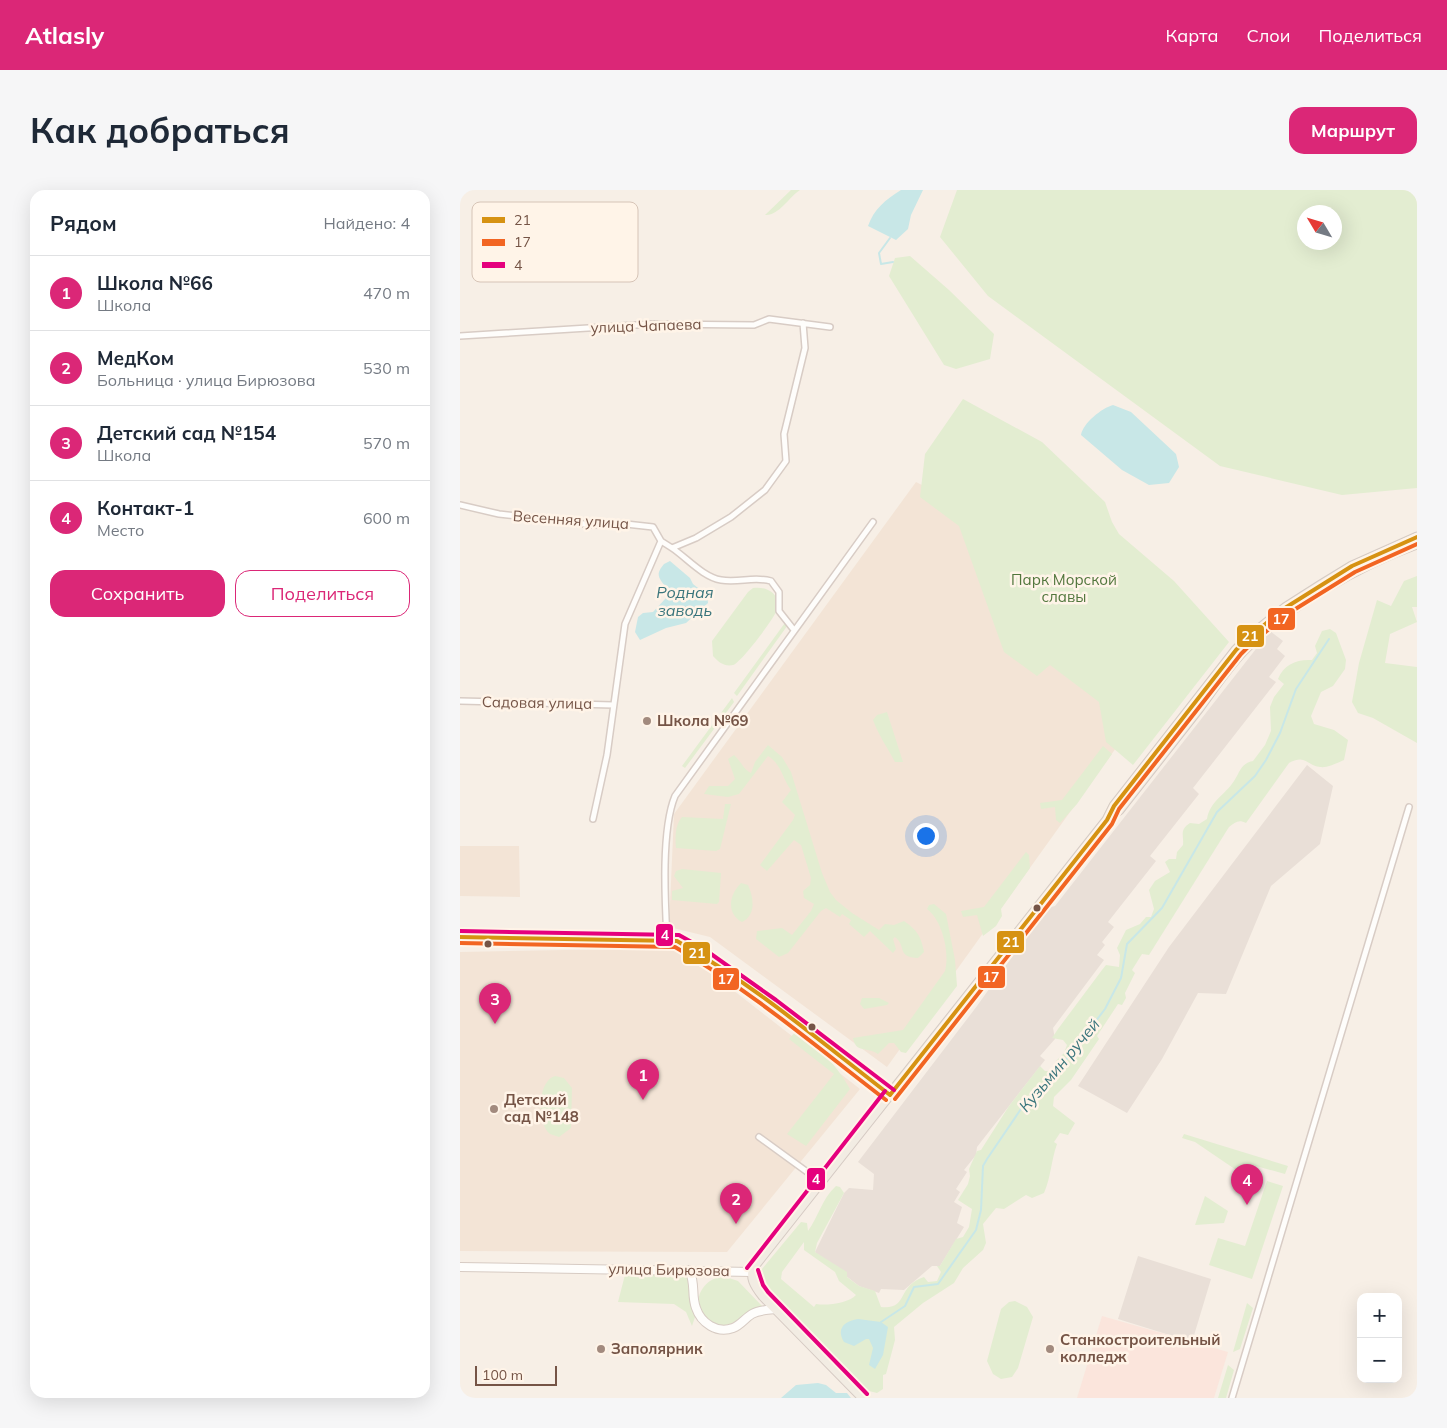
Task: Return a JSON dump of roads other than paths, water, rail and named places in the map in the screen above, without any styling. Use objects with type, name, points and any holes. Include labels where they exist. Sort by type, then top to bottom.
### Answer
[{"type":"main road","name":"улица Бирюзова","points":[[460,1267],[752,1272],[1107,820],[1114,806],[1236,650],[1285,608],[1329,580],[1386,550],[1417,537]]},
{"type":"main road","name":"улица Бирюзова","points":[[1107,820],[1119,810],[1224,674],[1255,640],[1288,614],[1351,574],[1380,559],[1417,544]]},
{"type":"main road","points":[[460,937],[667,939],[677,941],[706,958],[890,1095]]},
{"type":"main road","points":[[689,1270],[693,1277],[695,1306],[699,1316],[715,1328],[734,1328],[752,1314],[775,1309]]},
{"type":"main road","points":[[752,1272],[757,1288],[775,1309],[863,1398]]},
{"type":"street","name":"улица Чапаева","points":[[460,336],[652,324],[754,325],[769,319],[830,327]]},
{"type":"street","points":[[672,548],[696,538],[731,517],[765,490],[786,461],[784,434],[805,348],[803,323]]},
{"type":"street","name":"Весенняя улица","points":[[460,505],[499,514],[584,524],[617,523],[653,527],[661,541]]},
{"type":"street","points":[[667,939],[665,877],[670,812],[674,796],[873,522]]},
{"type":"street","points":[[593,819],[607,755],[625,624],[661,541],[702,571],[719,580],[745,580],[757,577],[771,580],[779,592],[779,611],[794,630]]},
{"type":"street","name":"Садовая улица","points":[[460,702],[613,705]]},
{"type":"street","points":[[1232,1398],[1409,807]]},
{"type":"street","points":[[759,1137],[821,1182]]},
{"type":"water","points":[[901,190],[923,190],[911,215],[908,229],[896,240],[868,226],[873,215],[881,205]]},
{"type":"water","points":[[1113,405],[1131,412],[1176,454],[1179,467],[1169,483],[1149,485],[1122,470],[1081,435],[1082,430],[1094,417]]},
{"type":"water","name":"Родная заводь","points":[[670,561],[707,595],[708,603],[686,623],[666,628],[640,640],[635,632],[638,617],[643,613],[653,612],[666,598],[667,589],[659,577],[659,571],[664,564]]},
{"type":"water","points":[[858,1319],[881,1322],[888,1327],[883,1355],[875,1369],[869,1365],[873,1348],[869,1339],[854,1346],[844,1342],[842,1337],[841,1330],[843,1326]]},
{"type":"water","points":[[818,1383],[826,1385],[836,1393],[847,1393],[851,1398],[781,1398],[796,1385]]},
{"type":"waterway","points":[[890,238],[879,253],[881,264],[893,262]]},
{"type":"waterway","name":"Кузьмин ручей","points":[[881,1322],[905,1306],[914,1287],[938,1284],[976,1230],[981,1210],[983,1166],[987,1159],[1023,1106],[1049,1082],[1105,1009],[1121,978],[1127,944],[1162,908],[1217,812],[1255,776],[1266,760],[1280,733],[1296,689],[1329,639]]},
{"type":"place","name":"Школа №69","points":[[647,721]]},
{"type":"place","name":"Детский сад №154","points":[[495,1024]]},
{"type":"place","name":"Школа №66","points":[[643,1100]]},
{"type":"place","name":"Детский сад №148","points":[[494,1109]]},
{"type":"place","name":"Контакт-1","points":[[1247,1205]]},
{"type":"place","name":"МедКом","points":[[736,1224]]},
{"type":"place","name":"Заполярник","points":[[601,1349]]},
{"type":"place","name":"Станкостроительный колледж","points":[[1050,1349]]},
{"type":"park label","name":"Парк Морской славы","points":[[1064,588]]}]
